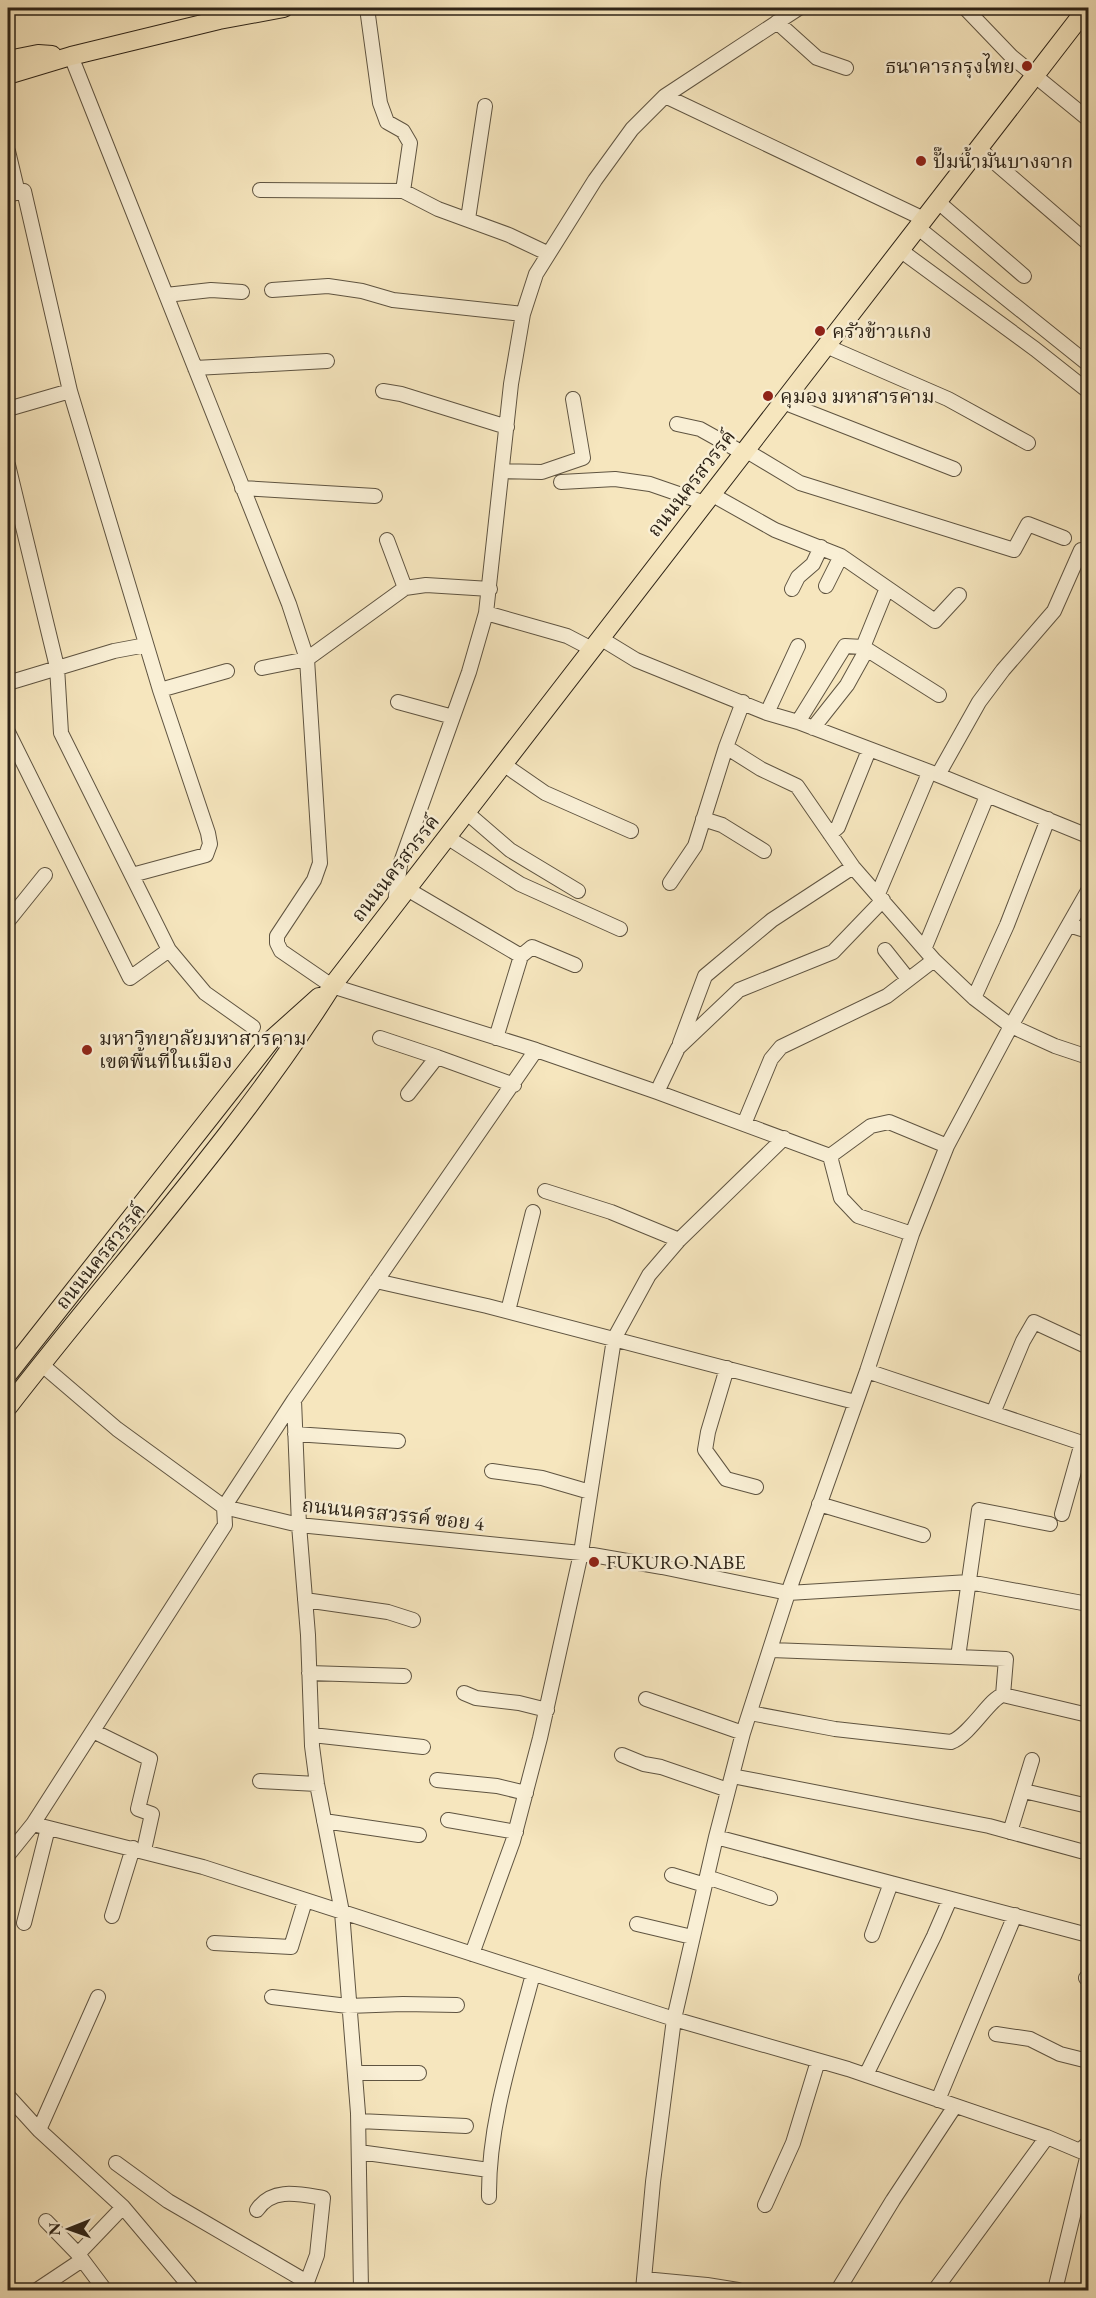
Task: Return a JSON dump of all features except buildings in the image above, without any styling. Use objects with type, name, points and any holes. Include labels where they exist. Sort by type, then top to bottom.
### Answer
[{"type":"main road","points":[[8,75],[71,56],[219,20],[284,8]]},
{"type":"main road","name":"ถนนนครสวรรค์","points":[[8,1407],[226,1136],[296,1044],[332,986],[1087,8]]},
{"type":"main road","points":[[8,60],[38,54],[71,56]]},
{"type":"main road","name":"ถนนนครสวรรค์","points":[[8,1374],[279,1031],[332,986]]},
{"type":"main road","points":[[279,1031],[296,1044]]},
{"type":"street","points":[[367,8],[380,103],[387,122],[403,131],[410,143],[404,191]]},
{"type":"street","points":[[395,905],[400,865],[453,717],[486,613],[511,384],[523,314],[536,274],[595,180],[632,129],[665,96],[799,8]]},
{"type":"street","points":[[965,8],[1012,57],[1089,118]]},
{"type":"street","points":[[777,22],[817,58],[846,68]]},
{"type":"street","points":[[71,56],[289,604],[307,659],[320,863],[314,880],[277,936],[277,943],[282,951],[332,986],[536,1050],[830,1156]]},
{"type":"street","points":[[665,96],[920,223],[1089,364]]},
{"type":"street","points":[[468,219],[485,106]]},
{"type":"street","points":[[978,148],[1089,243]]},
{"type":"street","points":[[8,151],[13,194],[24,191],[70,391],[160,690],[210,844],[206,855],[132,876]]},
{"type":"street","points":[[260,190],[404,191],[438,209],[508,235],[547,254]]},
{"type":"street","points":[[938,201],[1024,276]]},
{"type":"street","points":[[900,250],[1088,391]]},
{"type":"street","points":[[272,290],[328,286],[362,291],[393,300],[523,314]]},
{"type":"street","points":[[166,295],[211,290],[242,292]]},
{"type":"street","points":[[826,346],[948,399],[1028,442]]},
{"type":"street","points":[[195,368],[327,361]]},
{"type":"street","points":[[8,409],[70,391]]},
{"type":"street","points":[[383,391],[401,394],[507,427]]},
{"type":"street","points":[[503,471],[542,472],[583,458],[573,399]]},
{"type":"street","points":[[783,402],[954,469]]},
{"type":"street","points":[[677,424],[700,429],[800,483],[1014,550],[1028,524],[1064,538]]},
{"type":"street","points":[[8,465],[57,667],[61,733],[169,950],[206,993],[253,1027]]},
{"type":"street","points":[[561,482],[615,480],[650,484],[708,499],[775,530],[841,556],[935,621],[959,595]]},
{"type":"street","points":[[242,488],[375,496]]},
{"type":"street","points":[[387,540],[405,588]]},
{"type":"street","points":[[792,589],[798,577],[813,564],[821,548]]},
{"type":"street","points":[[678,1048],[739,990],[833,952],[880,897],[933,774],[1003,669],[1054,610],[1081,550],[1089,554]]},
{"type":"street","points":[[826,586],[841,556]]},
{"type":"street","points":[[262,668],[307,659],[405,588],[426,585],[490,588]]},
{"type":"street","points":[[813,728],[847,685],[865,648],[887,588]]},
{"type":"street","points":[[486,613],[596,644],[767,713],[798,722],[1089,836]]},
{"type":"street","points":[[8,683],[114,651],[147,645]]},
{"type":"street","points":[[767,713],[798,646]]},
{"type":"street","points":[[798,722],[845,646],[865,648],[939,695]]},
{"type":"street","points":[[160,690],[227,671]]},
{"type":"street","points":[[398,702],[453,717]]},
{"type":"street","points":[[670,883],[695,846],[726,747],[743,702]]},
{"type":"street","points":[[8,732],[130,978],[169,950]]},
{"type":"street","points":[[726,747],[761,770],[797,786],[853,867],[934,960],[974,998],[1011,1026],[1055,1046],[1089,1057]]},
{"type":"street","points":[[830,834],[838,827],[869,750]]},
{"type":"street","points":[[503,764],[545,793],[631,831]]},
{"type":"street","points":[[925,947],[987,796]]},
{"type":"street","points":[[466,812],[510,850],[578,891]]},
{"type":"street","points":[[703,819],[722,825],[764,851]]},
{"type":"street","points":[[974,998],[1007,925],[1048,819]]},
{"type":"street","points":[[447,837],[520,884],[620,929]]},
{"type":"street","points":[[657,1092],[678,1048],[705,976],[772,920],[853,867]]},
{"type":"street","points":[[8,921],[45,875]]},
{"type":"street","points":[[407,889],[521,956]]},
{"type":"street","points":[[738,2290],[707,2285],[644,2285],[653,2182],[674,2019],[716,1837],[743,1733],[788,1593],[867,1371],[912,1234],[947,1146],[1011,1026],[1089,891]]},
{"type":"street","points":[[1069,925],[1089,931]]},
{"type":"street","points":[[496,1038],[521,956],[532,947],[575,965]]},
{"type":"street","points":[[885,950],[908,979]]},
{"type":"street","points":[[744,1124],[771,1059],[781,1047],[887,996],[934,960]]},
{"type":"street","points":[[380,1038],[514,1084]]},
{"type":"street","points":[[8,1855],[33,1824],[225,1526],[224,1507],[294,1400],[536,1050]]},
{"type":"street","points":[[408,1094],[436,1057]]},
{"type":"street","points":[[830,1156],[871,1126],[889,1122],[947,1146]]},
{"type":"street","points":[[472,1954],[516,1832],[547,1710],[581,1553],[614,1339],[649,1275],[680,1240],[784,1138]]},
{"type":"street","points":[[830,1156],[841,1198],[858,1216],[912,1234]]},
{"type":"street","points":[[545,1191],[611,1212],[680,1240]]},
{"type":"street","points":[[508,1311],[533,1212]]},
{"type":"street","points":[[376,1281],[508,1311],[855,1402]]},
{"type":"street","points":[[993,1413],[1023,1341],[1034,1322],[1089,1347]]},
{"type":"street","name":"ถนนนครสวรรค์ ซอย 4","points":[[41,1364],[117,1429],[224,1507],[299,1525],[581,1553],[788,1593],[969,1582],[1089,1604]]},
{"type":"street","points":[[727,1368],[708,1432],[706,1454],[720,1468],[726,1479],[756,1487]]},
{"type":"street","points":[[867,1371],[1085,1444],[1062,1514]]},
{"type":"street","points":[[294,1400],[312,1735],[317,1784],[342,1912],[359,2121],[361,2290]]},
{"type":"street","points":[[295,1434],[398,1442]]},
{"type":"street","points":[[492,1471],[542,1478],[590,1492]]},
{"type":"street","points":[[819,1504],[923,1535]]},
{"type":"street","points":[[958,1657],[979,1510],[1050,1524]]},
{"type":"street","points":[[305,1600],[388,1612],[413,1620]]},
{"type":"street","points":[[771,1650],[1006,1659],[1003,1695]]},
{"type":"street","points":[[309,1672],[404,1676]]},
{"type":"street","points":[[464,1693],[476,1698],[519,1703],[547,1710]]},
{"type":"street","points":[[750,1713],[835,1729],[951,1742],[964,1734],[994,1699],[1003,1695],[1089,1714]]},
{"type":"street","points":[[646,1699],[743,1733]]},
{"type":"street","points":[[93,1731],[150,1759],[138,1809],[152,1814],[112,1916]]},
{"type":"street","points":[[312,1735],[423,1747]]},
{"type":"street","points":[[622,1755],[644,1764],[730,1783],[920,1812],[1089,1853]]},
{"type":"street","points":[[1010,1832],[1032,1760]]},
{"type":"street","points":[[437,1780],[497,1786],[526,1793]]},
{"type":"street","points":[[260,1781],[317,1784]]},
{"type":"street","points":[[1024,1791],[1089,1806]]},
{"type":"street","points":[[448,1820],[516,1832]]},
{"type":"street","points":[[324,1821],[419,1835]]},
{"type":"street","points":[[33,1824],[203,1867],[674,2019],[866,2075],[1086,2150],[1055,2290]]},
{"type":"street","points":[[24,1923],[48,1828]]},
{"type":"street","points":[[716,1837],[1089,1935]]},
{"type":"street","points":[[672,1875],[706,1881],[770,1898]]},
{"type":"street","points":[[872,1935],[891,1883]]},
{"type":"street","points":[[866,2075],[950,1899]]},
{"type":"street","points":[[214,1943],[291,1947],[305,1900]]},
{"type":"street","points":[[938,2100],[1015,1915]]},
{"type":"street","points":[[637,1924],[692,1937]]},
{"type":"street","points":[[489,2197],[489,2170],[501,2098],[533,1974]]},
{"type":"street","points":[[39,2130],[98,1997]]},
{"type":"street","points":[[272,1997],[348,2006],[457,2005]]},
{"type":"street","points":[[996,2034],[1030,2040],[1060,2054],[1089,2061]]},
{"type":"street","points":[[765,2205],[793,2143],[818,2061]]},
{"type":"street","points":[[355,2073],[418,2073]]},
{"type":"street","points":[[8,2096],[39,2130],[123,2207],[193,2290]]},
{"type":"street","points":[[838,2290],[893,2199],[955,2106]]},
{"type":"street","points":[[359,2121],[466,2126]]},
{"type":"street","points":[[935,2290],[1047,2137]]},
{"type":"street","points":[[359,2152],[489,2170]]},
{"type":"street","points":[[116,2163],[168,2200],[306,2286],[318,2246],[323,2198],[282,2194],[263,2200],[257,2210]]},
{"type":"street","points":[[37,2290],[80,2257],[123,2207]]},
{"type":"street","points":[[46,2221],[80,2257],[105,2290]]},
{"type":"place","name":"ธนาคารกรุงไทย","points":[[1027,66]]},
{"type":"place","name":"ปั๊มน้ำมันบางจาก","points":[[921,161]]},
{"type":"place","name":"ครัวข้าวแกง","points":[[820,331]]},
{"type":"place","name":"คุมอง มหาสารคาม","points":[[768,396]]},
{"type":"place","name":"มหาวิทยาลัยมหาสารคาม เขตพื้นที่ในเมือง","points":[[87,1050]]},
{"type":"place","name":"FUKURO NABE","points":[[594,1562]]}]
